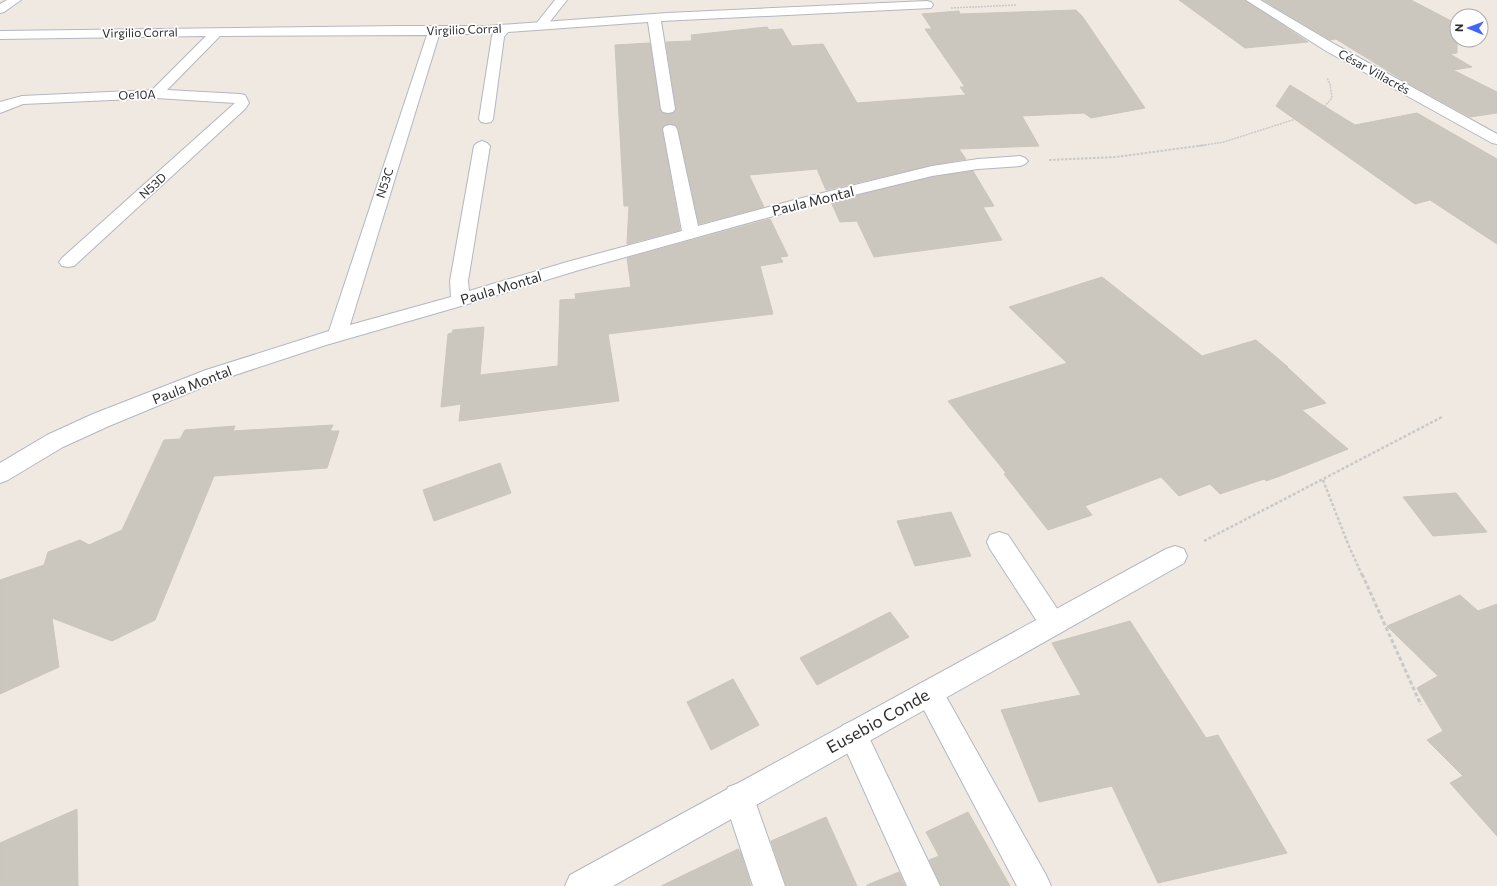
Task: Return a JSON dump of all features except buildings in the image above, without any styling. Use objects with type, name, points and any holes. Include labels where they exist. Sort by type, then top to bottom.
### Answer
[{"type":"street","points":[[0,9],[15,0]]},
{"type":"street","points":[[541,25],[561,0]]},
{"type":"street","name":"César Villacrés","points":[[1252,0],[1331,48],[1497,140]]},
{"type":"street","name":"Virgilio Corral","points":[[0,34],[400,30],[434,32],[654,18],[927,5]]},
{"type":"street","points":[[654,18],[668,109]]},
{"type":"street","points":[[486,119],[498,36],[505,28]]},
{"type":"street","points":[[156,94],[217,32]]},
{"type":"street","name":"N53C","points":[[337,335],[434,32]]},
{"type":"street","name":"Oe10A","points":[[0,109],[3,106],[22,100],[156,94],[240,98],[242,103],[238,109]]},
{"type":"street","name":"N53D","points":[[68,262],[238,109]]},
{"type":"street","points":[[670,130],[691,233]]},
{"type":"street","points":[[461,300],[459,281],[482,146]]},
{"type":"street","name":"Paula Montal","points":[[0,474],[55,441],[100,420],[213,375],[337,335],[691,233],[808,201],[932,171],[978,164],[1020,161]]},
{"type":"street","points":[[998,542],[1053,624]]},
{"type":"street","name":"Eusebio Conde","points":[[581,886],[1175,556]]},
{"type":"street","points":[[929,693],[1035,886]]},
{"type":"street","points":[[853,735],[924,886]]},
{"type":"street","points":[[739,798],[769,886]]},
{"type":"path","points":[[927,5],[940,8],[1017,5]]},
{"type":"path","points":[[1020,161],[1116,157],[1224,142],[1308,115],[1322,109],[1332,98],[1330,84],[1318,57],[1322,52],[1331,48]]},
{"type":"path","points":[[1175,556],[1442,417]]},
{"type":"path","points":[[1323,480],[1351,551],[1421,705]]}]
